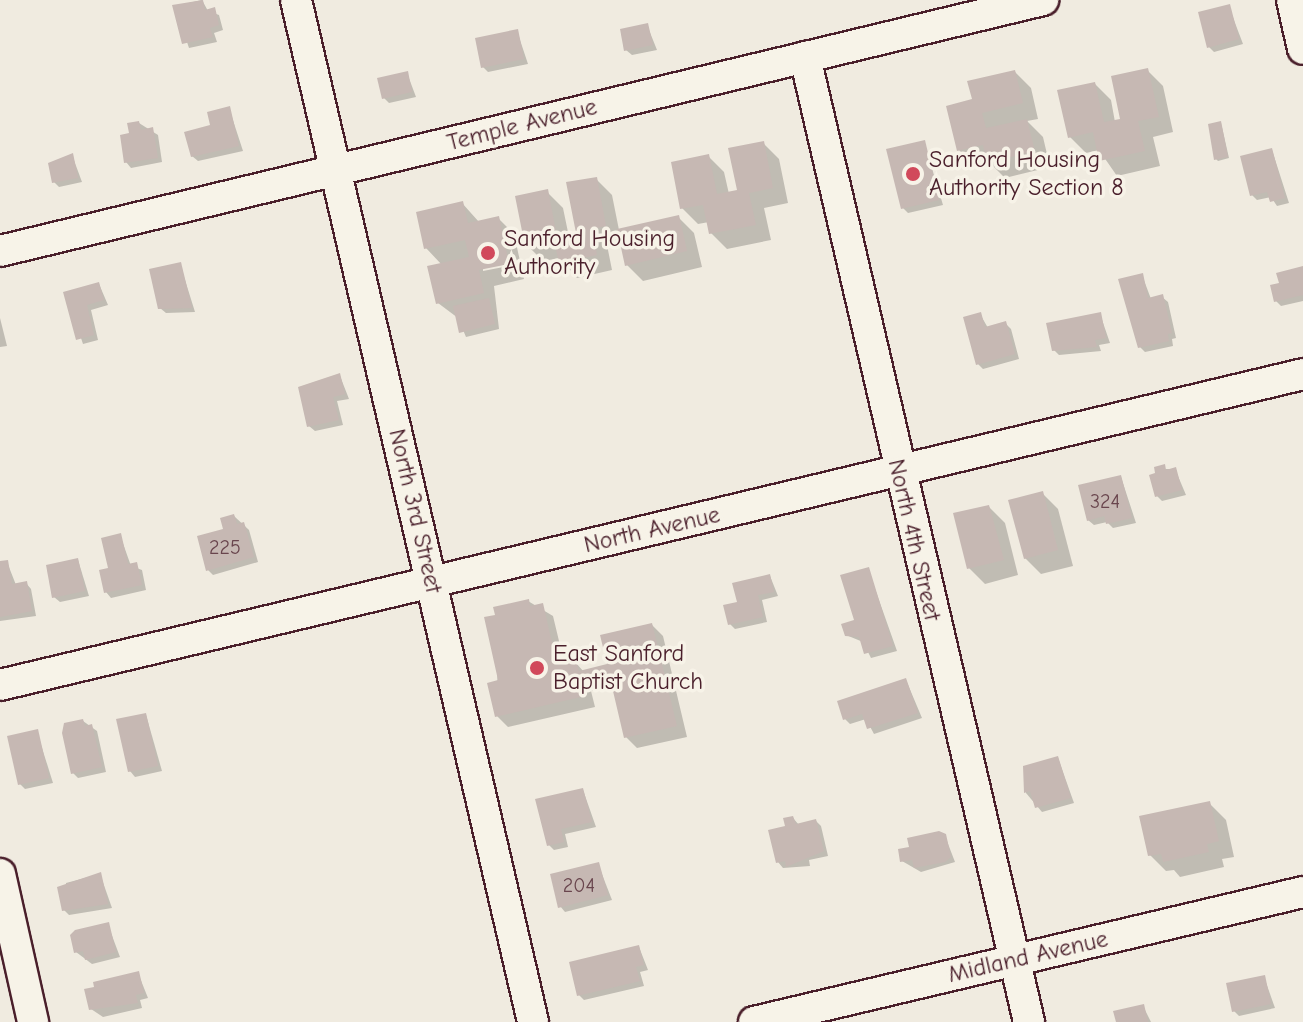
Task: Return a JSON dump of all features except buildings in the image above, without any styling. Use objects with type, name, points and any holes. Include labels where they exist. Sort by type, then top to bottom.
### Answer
[{"type":"street","name":"North 3rd Street","points":[[296,0],[533,1022]]},
{"type":"street","name":"Temple Avenue","points":[[0,251],[1043,0]]},
{"type":"street","points":[[1292,0],[1303,49]]},
{"type":"street","name":"North 4th Street","points":[[805,57],[898,472],[1029,1022]]},
{"type":"street","name":"North Avenue","points":[[0,685],[1303,374]]},
{"type":"street","points":[[0,874],[33,1022]]},
{"type":"street","name":"Midland Avenue","points":[[754,1022],[1303,892]]},
{"type":"place","name":"Sanford Housing Authority Section 8","points":[[913,174]]},
{"type":"place","name":"Sanford Housing Authority","points":[[488,253]]},
{"type":"place","name":"East Sanford Baptist Church","points":[[537,668]]}]
